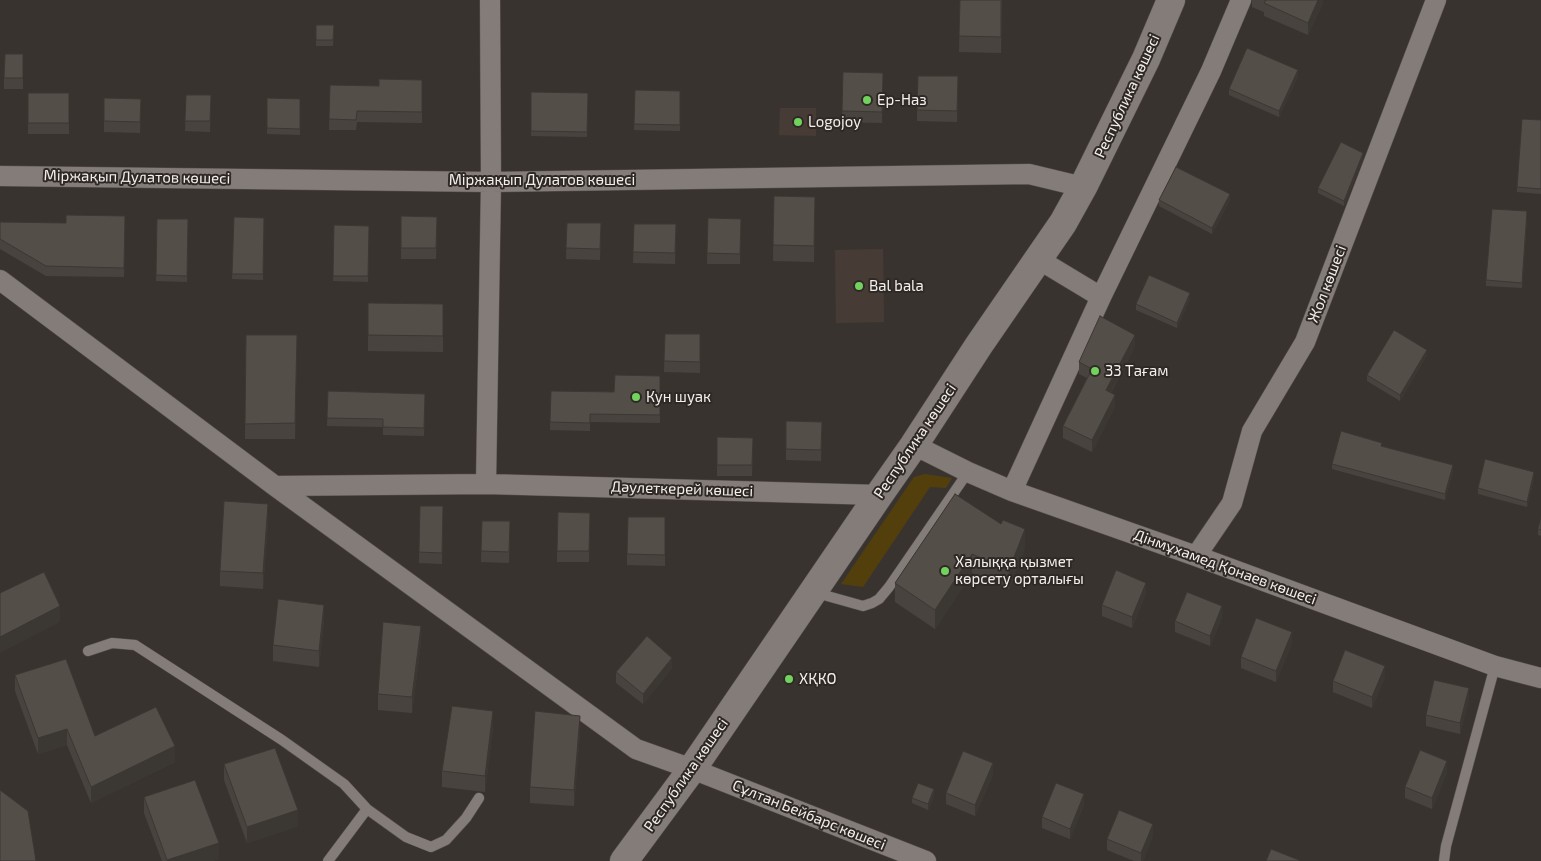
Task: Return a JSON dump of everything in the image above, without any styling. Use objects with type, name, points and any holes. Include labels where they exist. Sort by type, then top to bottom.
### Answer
[{"type":"main road","name":"Республика көшесі","points":[[624,861],[692,769],[914,445],[979,345],[1063,223],[1083,187],[1148,55],[1171,0]]},
{"type":"street","points":[[486,484],[491,182],[490,0]]},
{"type":"street","points":[[1012,491],[1101,297],[1211,71],[1241,0]]},
{"type":"street","name":"Жол көшесі","points":[[1196,556],[1232,503],[1252,431],[1305,342],[1436,0]]},
{"type":"street","name":"Міржақып Дулатов көшесі","points":[[0,176],[491,182],[1029,174],[1083,187]]},
{"type":"street","points":[[1038,258],[1101,297]]},
{"type":"street","name":"Сұлтан Бейбарс көшесі","points":[[0,280],[275,486],[636,749],[692,769],[926,861]]},
{"type":"street","name":"Дінмұхамед Қонаев көшесі","points":[[914,445],[1012,491],[1196,556],[1495,666],[1541,678]]},
{"type":"street","name":"Дәулеткерей көшесі","points":[[275,486],[486,484],[879,494]]},
{"type":"lane","points":[[813,592],[863,606],[879,599],[889,588],[968,472]]},
{"type":"lane","points":[[88,651],[112,643],[135,645],[282,740],[344,784],[367,809],[406,837],[431,847],[446,840],[466,818],[479,798]]},
{"type":"lane","points":[[1444,861],[1446,846],[1495,666]]},
{"type":"lane","points":[[328,861],[367,809]]},
{"type":"shaded area","name":"Logojoy","points":[[780,108],[816,108],[816,136],[779,135]]},
{"type":"shaded area","name":"Bal bala","points":[[883,249],[884,322],[836,323],[835,250]]},
{"type":"shaded area","points":[[925,474],[952,478],[946,488],[930,487],[863,587],[841,584],[914,477]]},
{"type":"building","points":[[960,0],[1001,0],[1001,37],[959,36]]},
{"type":"building","points":[[1266,0],[1318,0],[1308,23],[1264,3]]},
{"type":"building","points":[[316,25],[334,25],[333,40],[316,40]]},
{"type":"building","points":[[1247,48],[1298,70],[1279,111],[1229,89]]},
{"type":"building","points":[[5,54],[23,54],[23,78],[4,78]]},
{"type":"building","points":[[843,72],[883,73],[882,112],[842,111]]},
{"type":"building","points":[[918,76],[958,76],[957,111],[917,110]]},
{"type":"building","points":[[379,79],[422,80],[422,112],[357,111],[356,120],[329,119],[330,85],[379,86]]},
{"type":"building","points":[[635,90],[680,91],[680,125],[634,124]]},
{"type":"building","points":[[531,92],[588,93],[587,132],[531,131]]},
{"type":"building","points":[[28,93],[69,93],[69,123],[28,123]]},
{"type":"building","points":[[186,95],[211,95],[210,121],[185,121]]},
{"type":"building","points":[[104,98],[141,99],[140,122],[104,121]]},
{"type":"building","points":[[267,98],[300,99],[300,129],[267,128]]},
{"type":"building","points":[[1522,119],[1541,120],[1541,189],[1517,187]]},
{"type":"building","points":[[1341,142],[1363,153],[1344,201],[1318,188]]},
{"type":"building","points":[[1176,167],[1230,194],[1212,228],[1159,200]]},
{"type":"building","points":[[774,196],[815,197],[814,246],[773,245]]},
{"type":"building","points":[[1492,209],[1527,211],[1522,283],[1486,280]]},
{"type":"building","points":[[66,215],[125,216],[124,268],[46,266],[0,239],[0,222],[66,223]]},
{"type":"building","points":[[401,216],[437,217],[436,248],[401,248]]},
{"type":"building","points":[[234,217],[264,218],[263,274],[232,274]]},
{"type":"building","points":[[708,218],[741,219],[740,254],[707,253]]},
{"type":"building","points":[[157,219],[188,219],[187,276],[156,275]]},
{"type":"building","points":[[567,223],[601,223],[600,249],[566,248]]},
{"type":"building","points":[[634,224],[676,224],[675,253],[633,252]]},
{"type":"building","points":[[334,225],[369,226],[368,276],[333,276]]},
{"type":"building","points":[[1149,275],[1190,293],[1177,323],[1136,304]]},
{"type":"building","points":[[368,303],[443,304],[443,336],[368,335]]},
{"type":"building","points":[[1100,316],[1135,335],[1106,390],[1115,395],[1092,440],[1063,426],[1092,369],[1079,362]]},
{"type":"building","points":[[1394,330],[1427,350],[1400,395],[1367,375]]},
{"type":"building","points":[[665,334],[700,334],[700,362],[664,361]]},
{"type":"building","points":[[246,335],[297,335],[295,423],[245,424]]},
{"type":"building","points":[[615,375],[660,376],[660,415],[590,414],[590,423],[550,422],[551,391],[614,392]]},
{"type":"building","points":[[328,391],[425,394],[424,428],[383,427],[383,419],[327,418]]},
{"type":"building","points":[[786,421],[822,422],[821,450],[786,449]]},
{"type":"building","points":[[1341,431],[1382,443],[1381,446],[1453,465],[1445,494],[1332,464]]},
{"type":"building","points":[[717,437],[753,438],[752,465],[717,465]]},
{"type":"building","points":[[1485,459],[1534,472],[1527,502],[1478,488]]},
{"type":"building","points":[[955,494],[1001,524],[1003,520],[1025,529],[1009,570],[972,554],[935,610],[895,583]]},
{"type":"building","points":[[224,501],[268,504],[263,573],[220,571]]},
{"type":"building","points":[[420,506],[443,506],[442,553],[419,552]]},
{"type":"building","points":[[558,512],[590,513],[589,551],[557,551]]},
{"type":"building","points":[[628,517],[665,517],[665,555],[627,554]]},
{"type":"building","points":[[1541,517],[1541,530],[1538,529]]},
{"type":"building","points":[[482,521],[510,521],[509,552],[481,551]]},
{"type":"building","points":[[1116,570],[1146,583],[1132,617],[1102,605]]},
{"type":"building","points":[[44,572],[60,606],[0,637],[0,593]]},
{"type":"building","points":[[1187,592],[1222,606],[1210,636],[1175,621]]},
{"type":"building","points":[[278,599],[324,605],[319,651],[273,645]]},
{"type":"building","points":[[1256,618],[1292,632],[1276,671],[1241,657]]},
{"type":"building","points":[[383,622],[421,626],[412,697],[378,694]]},
{"type":"building","points":[[647,636],[672,658],[643,694],[616,672]]},
{"type":"building","points":[[1345,650],[1385,666],[1372,697],[1333,681]]},
{"type":"building","points":[[66,659],[95,736],[156,707],[175,746],[91,787],[67,729],[38,738],[15,675]]},
{"type":"building","points":[[1434,680],[1469,688],[1460,723],[1426,715]]},
{"type":"building","points":[[452,706],[493,711],[485,776],[442,771]]},
{"type":"building","points":[[535,711],[580,716],[574,790],[530,787]]},
{"type":"building","points":[[275,748],[298,810],[247,827],[224,764]]},
{"type":"building","points":[[1420,750],[1447,761],[1432,798],[1405,787]]},
{"type":"building","points":[[963,751],[993,763],[975,805],[946,793]]},
{"type":"building","points":[[195,780],[219,843],[167,860],[144,797]]},
{"type":"building","points":[[918,783],[934,789],[928,804],[912,798]]},
{"type":"building","points":[[1056,783],[1084,794],[1070,829],[1042,817]]},
{"type":"building","points":[[0,790],[28,811],[36,861],[0,861]]},
{"type":"building","points":[[1119,810],[1153,824],[1141,853],[1107,839]]},
{"type":"building","points":[[1271,849],[1299,860],[1299,861],[1266,861]]},
{"type":"place","name":"Ер-Наз","points":[[867,100]]},
{"type":"place","name":"Logojoy","points":[[798,122]]},
{"type":"place","name":"Bal bala","points":[[859,286]]},
{"type":"place","name":"33 Тағам","points":[[1095,371]]},
{"type":"place","name":"Кун шуак","points":[[636,397]]},
{"type":"place","name":"Халыққа қызмет көрсету орталығы","points":[[945,571]]},
{"type":"place","name":"ХҚКО","points":[[789,679]]}]
